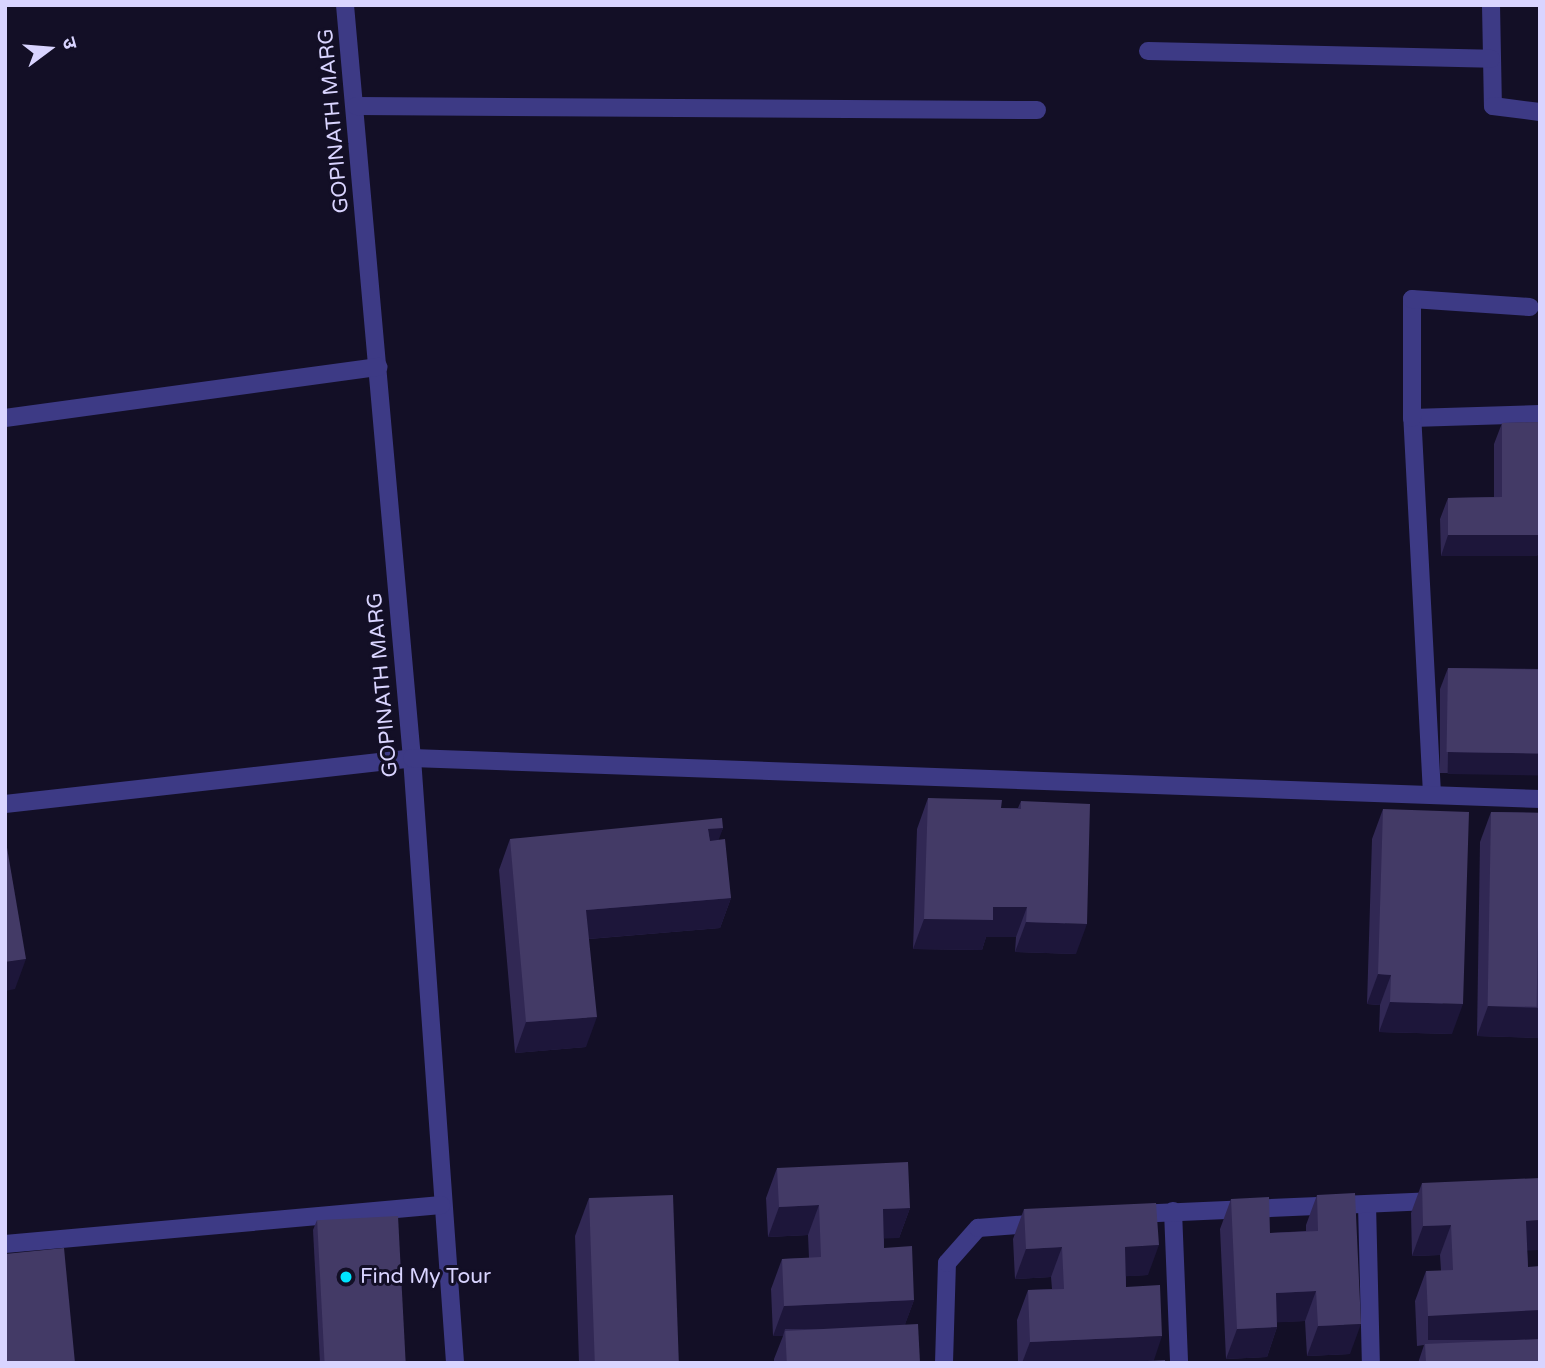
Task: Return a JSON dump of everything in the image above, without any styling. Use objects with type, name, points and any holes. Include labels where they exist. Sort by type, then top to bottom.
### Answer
[{"type":"street","name":"GOPINATH MARG","points":[[345,5],[412,758],[441,1205],[455,1363]]},
{"type":"street","points":[[1491,5],[1493,106],[1540,112]]},
{"type":"street","points":[[1148,51],[1491,59]]},
{"type":"street","points":[[356,106],[1037,110]]},
{"type":"street","points":[[1432,794],[1412,418],[1412,299],[1530,307]]},
{"type":"street","points":[[5,418],[379,367]]},
{"type":"street","points":[[1412,418],[1540,414]]},
{"type":"street","points":[[5,804],[412,758],[1540,799]]},
{"type":"street","points":[[1117,1216],[1173,1211],[1460,1200]]},
{"type":"street","points":[[1367,1204],[1371,1363]]},
{"type":"street","points":[[5,1244],[441,1205]]},
{"type":"street","points":[[1173,1211],[1179,1363]]},
{"type":"street","points":[[944,1363],[947,1263],[978,1228],[1061,1221]]},
{"type":"building","points":[[1540,422],[1540,535],[1448,535],[1448,498],[1502,497],[1502,423]]},
{"type":"building","points":[[1448,668],[1540,670],[1539,754],[1447,752]]},
{"type":"building","points":[[928,798],[1002,800],[1001,808],[1021,809],[1021,801],[1090,804],[1087,924],[1026,922],[1027,907],[993,907],[993,920],[924,919]]},
{"type":"building","points":[[1383,809],[1469,812],[1463,1004],[1390,1002],[1391,975],[1378,974]]},
{"type":"building","points":[[1491,812],[1540,813],[1537,1007],[1488,1006]]},
{"type":"building","points":[[722,818],[723,828],[708,829],[710,841],[725,839],[731,898],[586,910],[597,1017],[526,1022],[510,839]]},
{"type":"building","points":[[5,836],[26,959],[5,962]]},
{"type":"building","points":[[908,1162],[910,1208],[883,1209],[884,1248],[912,1246],[914,1300],[784,1306],[782,1259],[821,1257],[819,1205],[779,1207],[777,1168]]},
{"type":"building","points":[[1540,1178],[1540,1220],[1526,1221],[1528,1267],[1540,1266],[1540,1310],[1428,1316],[1426,1271],[1453,1270],[1451,1225],[1423,1226],[1422,1183]]},
{"type":"building","points":[[1355,1193],[1361,1324],[1318,1326],[1316,1291],[1276,1293],[1277,1327],[1237,1329],[1231,1199],[1269,1197],[1270,1233],[1318,1231],[1317,1195]]},
{"type":"building","points":[[673,1195],[679,1363],[595,1363],[589,1198]]},
{"type":"building","points":[[1156,1203],[1159,1245],[1125,1247],[1126,1287],[1160,1285],[1162,1336],[1030,1342],[1028,1290],[1064,1289],[1062,1247],[1026,1249],[1024,1209]]},
{"type":"building","points":[[398,1216],[406,1363],[325,1363],[317,1220]]},
{"type":"building","points":[[64,1248],[75,1363],[5,1363],[5,1254]]},
{"type":"building","points":[[918,1324],[920,1363],[787,1363],[785,1331]]},
{"type":"building","points":[[1540,1339],[1540,1363],[1426,1363],[1425,1344]]},
{"type":"building","points":[[1165,1360],[1165,1363],[1112,1363]]},
{"type":"place","name":"Find My Tour","points":[[346,1277]]}]
